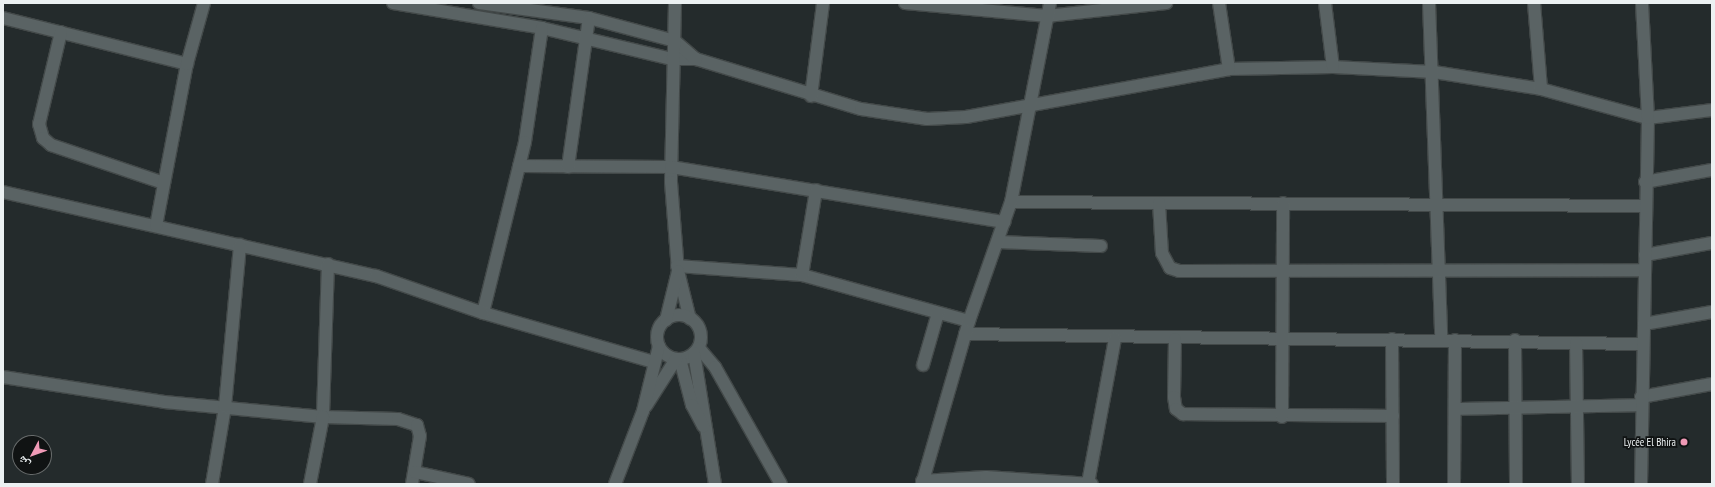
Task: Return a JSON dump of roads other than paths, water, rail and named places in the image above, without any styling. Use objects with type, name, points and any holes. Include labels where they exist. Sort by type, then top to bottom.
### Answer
[{"type":"street","points":[[156,226],[187,64],[204,3]]},
{"type":"street","points":[[393,3],[542,28],[586,37],[672,59],[696,59],[811,96],[861,109],[944,120],[1032,102],[1229,69],[1333,67],[1434,72],[1541,89],[1648,118],[1712,110]]},
{"type":"street","points":[[479,3],[589,18],[675,40],[696,59]]},
{"type":"street","points":[[675,3],[675,40],[672,59],[671,167],[678,268],[690,319],[699,330],[696,350],[705,407],[703,427]]},
{"type":"street","points":[[811,96],[823,3]]},
{"type":"street","points":[[905,3],[1047,16],[1166,3]]},
{"type":"street","points":[[1050,3],[1032,102],[1011,202],[969,321],[922,483],[1020,481],[1090,484],[1115,339]]},
{"type":"street","points":[[1219,3],[1229,69]]},
{"type":"street","points":[[1325,3],[1333,67]]},
{"type":"street","points":[[1429,3],[1434,72],[1441,338]]},
{"type":"street","points":[[1534,3],[1541,89]]},
{"type":"street","points":[[1641,484],[1645,182],[1648,118],[1642,3]]},
{"type":"street","points":[[3,18],[187,64]]},
{"type":"street","points":[[568,167],[589,18]]},
{"type":"street","points":[[483,313],[519,166],[542,28]]},
{"type":"street","points":[[61,32],[39,124],[43,138],[51,145],[164,183]]},
{"type":"street","points":[[519,166],[671,167],[1005,222]]},
{"type":"street","points":[[1645,182],[1712,170]]},
{"type":"street","points":[[802,275],[816,190]]},
{"type":"street","points":[[3,192],[376,276],[483,313],[654,362]]},
{"type":"street","points":[[1011,202],[1438,203],[1645,206]]},
{"type":"street","points":[[1159,203],[1162,253],[1170,268],[1185,271],[1284,272],[1440,269],[1644,270]]},
{"type":"street","points":[[1282,203],[1284,272],[1282,416]]},
{"type":"street","points":[[998,242],[1102,246]]},
{"type":"street","points":[[1645,255],[1712,243]]},
{"type":"street","points":[[212,484],[225,407],[240,245]]},
{"type":"street","points":[[310,484],[323,417],[328,264]]},
{"type":"street","points":[[678,268],[802,275],[969,321]]},
{"type":"street","points":[[615,484],[642,410],[659,346],[658,332],[666,320],[678,268]]},
{"type":"street","points":[[1644,324],[1712,312]]},
{"type":"street","points":[[923,365],[938,313]]},
{"type":"street","points":[[666,320],[676,316],[690,319]]},
{"type":"street","points":[[965,334],[1115,339],[1441,338],[1455,340],[1515,340],[1643,344]]},
{"type":"street","points":[[1175,339],[1174,397],[1179,413],[1197,417],[1393,416]]},
{"type":"street","points":[[1392,339],[1393,484]]},
{"type":"street","points":[[1454,484],[1455,340]]},
{"type":"street","points":[[1515,340],[1516,484]]},
{"type":"street","points":[[1576,343],[1578,484]]},
{"type":"street","points":[[659,346],[678,359],[692,405],[703,427],[715,484]]},
{"type":"street","points":[[642,410],[678,359],[696,350]]},
{"type":"street","points":[[696,350],[715,367],[781,484]]},
{"type":"street","points":[[3,377],[164,402],[323,417],[398,419],[417,425],[420,436],[412,484]]},
{"type":"street","points":[[1455,409],[1516,405],[1578,405],[1641,401],[1712,384]]},
{"type":"street","points":[[415,472],[469,484]]},
{"type":"place","name":"Lycée El Bhira","points":[[1684,442]]}]
